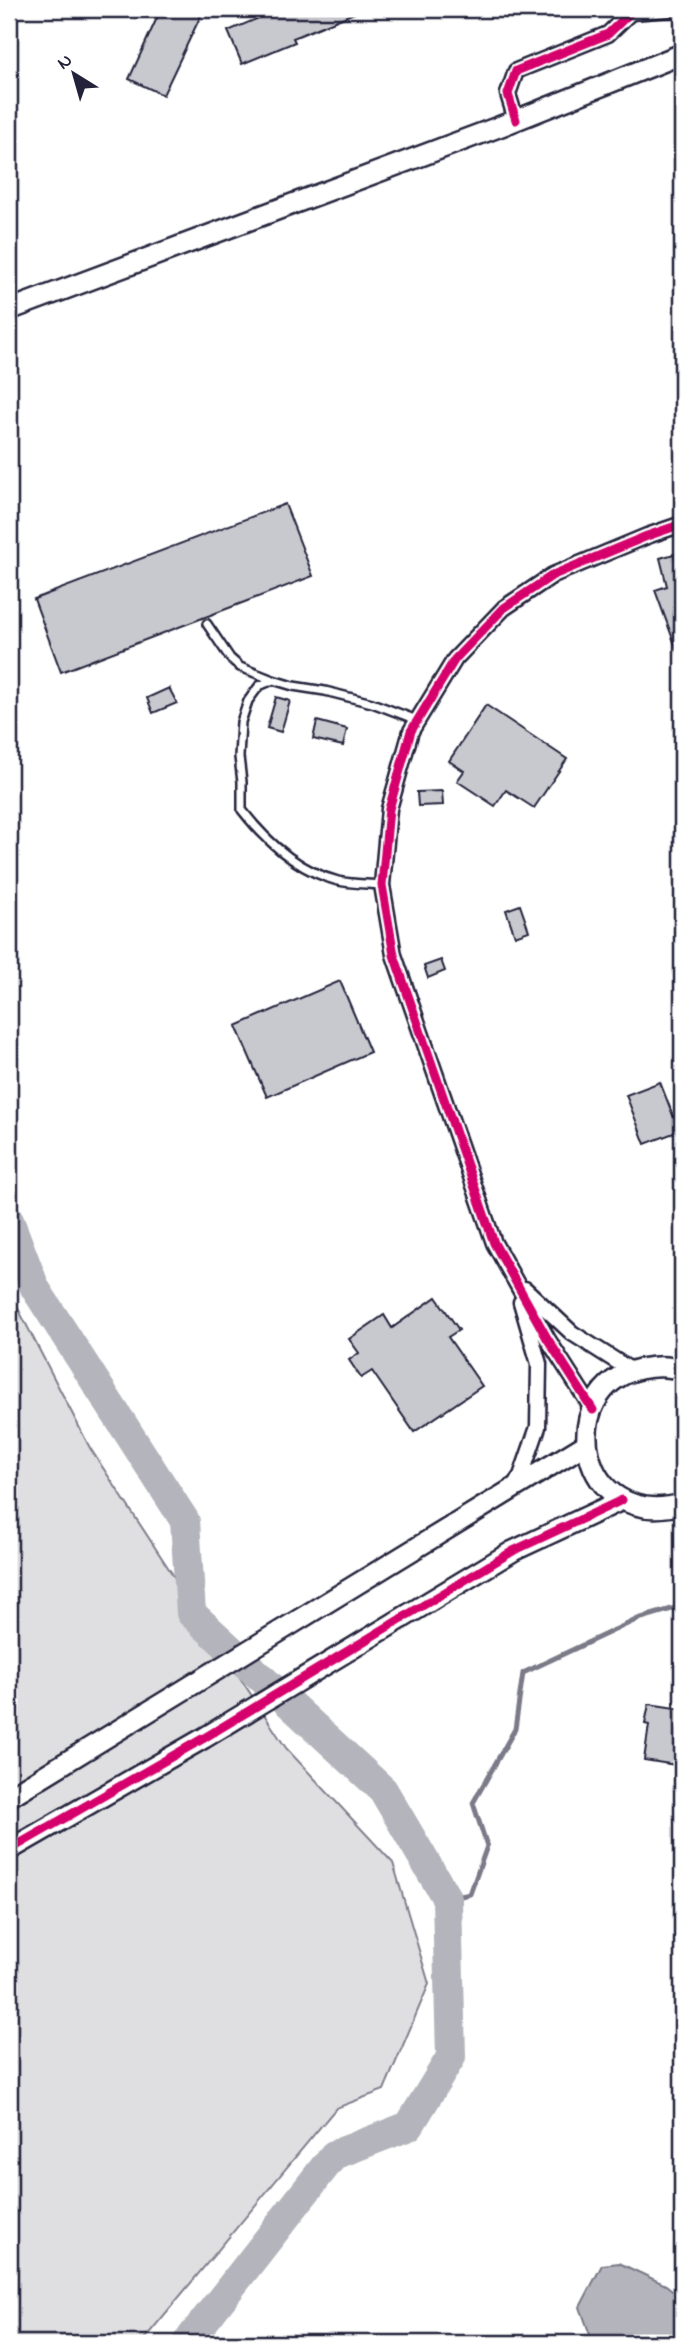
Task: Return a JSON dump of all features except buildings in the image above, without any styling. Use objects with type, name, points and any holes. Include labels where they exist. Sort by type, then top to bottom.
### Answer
[{"type":"street","points":[[516,120],[508,94],[516,71],[608,34],[634,10],[669,9]]},
{"type":"street","points":[[9,310],[516,120],[682,54]]},
{"type":"street","points":[[593,1410],[547,1338],[494,1242],[394,955],[382,885],[389,809],[411,731],[417,720],[454,659],[503,608],[554,575],[682,524]]},
{"type":"street","points":[[514,1278],[572,1333],[632,1371]]},
{"type":"street","points":[[510,1490],[521,1476],[538,1427],[539,1364],[514,1278]]},
{"type":"street","points":[[682,1371],[654,1366],[632,1371],[612,1383],[597,1400],[588,1421],[586,1444],[592,1466],[604,1486],[622,1500],[641,1507],[661,1508],[682,1504]]},
{"type":"street","points":[[9,1797],[586,1444]]},
{"type":"street","points":[[9,1850],[204,1738],[513,1551],[622,1500]]},
{"type":"lane","points":[[207,624],[230,658],[240,667],[293,686],[372,703],[417,720]]},
{"type":"lane","points":[[273,680],[259,686],[248,701],[241,722],[239,757],[242,810],[254,826],[298,864],[320,875],[341,881],[382,885]]},
{"type":"shaded area","points":[[9,1291],[90,1448],[286,1748],[393,1863],[429,1984],[384,2090],[336,2108],[141,2343],[9,2343]]},
{"type":"shaded area","points":[[619,2263],[666,2285],[682,2298],[682,2343],[593,2343],[580,2307],[602,2265]]},
{"type":"waterway","points":[[9,1220],[35,1288],[185,1521],[191,1613],[383,1790],[447,1899],[451,2057],[409,2126],[334,2155],[187,2343]]},
{"type":"waterway","points":[[447,1899],[470,1894],[487,1846],[473,1803],[515,1729],[523,1673],[638,1619],[682,1606]]},
{"type":"cycle path","points":[[516,120],[508,94],[516,71],[608,34],[634,9]]},
{"type":"cycle path","points":[[593,1410],[547,1338],[494,1243],[394,955],[382,885],[389,809],[411,731],[455,659],[504,608],[553,575],[682,524]]},
{"type":"cycle path","points":[[9,1850],[204,1738],[513,1551],[622,1500]]}]
